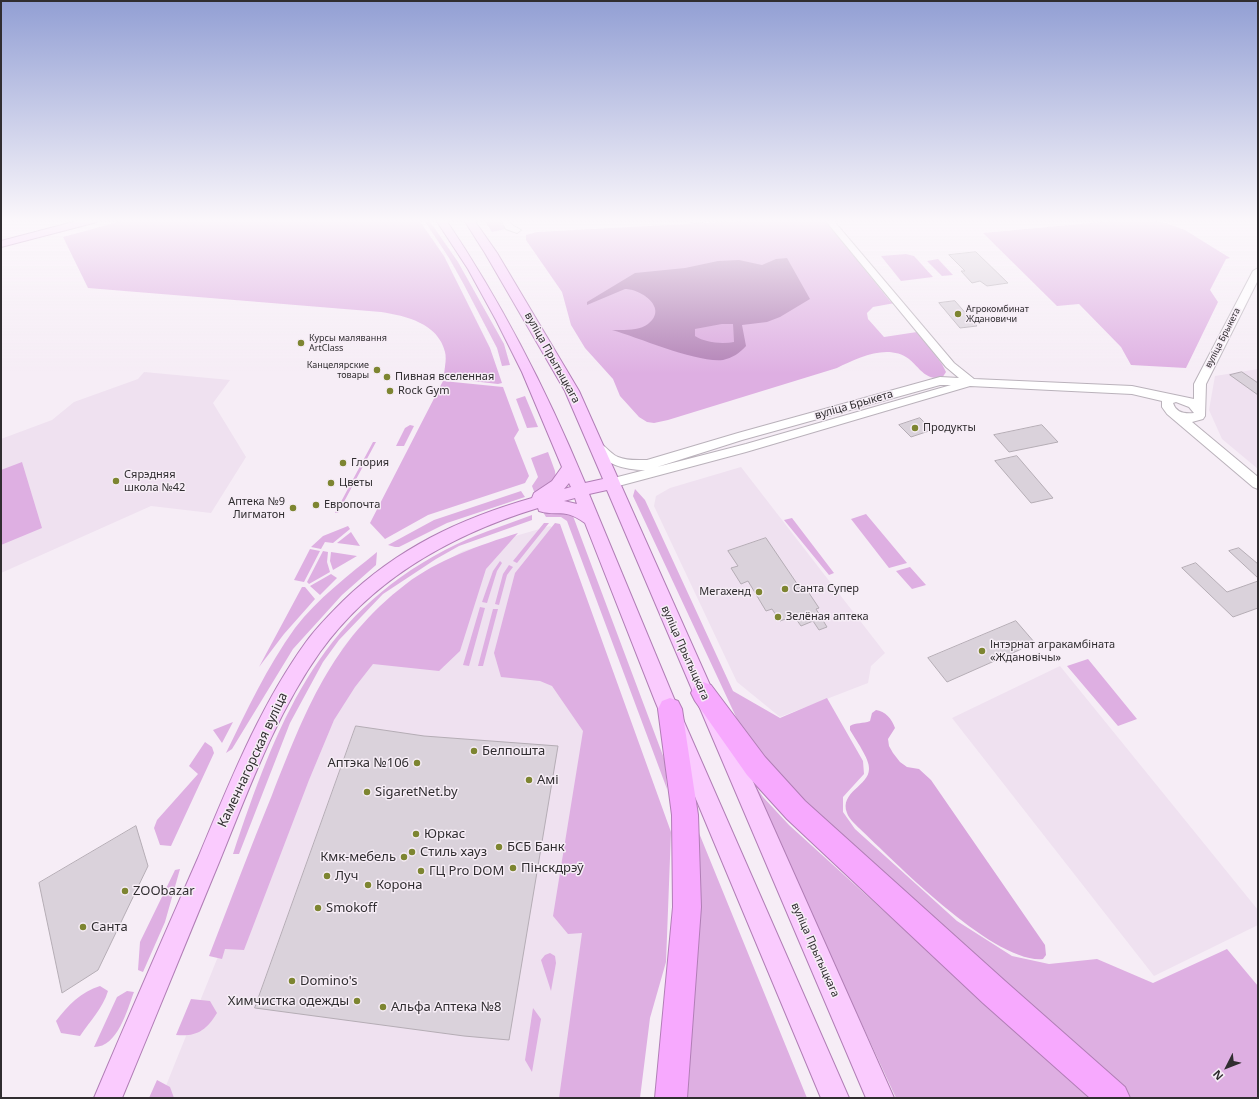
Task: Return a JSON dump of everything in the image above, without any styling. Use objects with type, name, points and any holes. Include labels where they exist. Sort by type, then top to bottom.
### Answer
[{"type":"highway","points":[[703,693],[756,766],[796,810],[994,992],[1114,1098]]},
{"type":"highway","points":[[670,710],[685,815],[687,907],[671,1098]]},
{"type":"main road","points":[[473,271],[516,348],[544,406],[580,490],[642,645],[836,1098]]},
{"type":"main road","name":"вуліца Прытыцкага","points":[[502,271],[545,342],[572,391],[880,1098]]},
{"type":"main road","points":[[506,513],[551,492],[565,477],[570,467]]},
{"type":"main road","points":[[506,513],[580,490],[611,483]]},
{"type":"main road","points":[[506,513],[557,506],[572,508],[591,519]]},
{"type":"main road","name":"Каменнагорская вуліца","points":[[108,1098],[250,761],[273,713],[294,675],[314,646],[361,595],[401,563],[443,538],[506,513]]},
{"type":"street","points":[[872,271],[950,365],[971,382]]},
{"type":"street","points":[[882,271],[959,362],[971,382]]},
{"type":"street","name":"вуліца Брыкета","points":[[1213,445],[1199,413],[1200,384],[1258,271]]},
{"type":"street","name":"вуліца Брыкета","points":[[595,444],[604,454],[613,460],[638,466],[940,381],[1114,389],[1173,405],[1213,445],[1258,484]]},
{"type":"street","name":"вуліца Брыкета","points":[[611,483],[746,448],[961,387],[971,382]]},
{"type":"street","points":[[1173,405],[1200,384]]},
{"type":"street","points":[[866,402],[874,412]]},
{"type":"street","points":[[1192,403],[1199,413],[1190,418],[1173,405],[1192,403]]},
{"type":"street","points":[[738,437],[746,448]]},
{"type":"shaded area","points":[[80,271],[452,271],[490,348],[502,383],[498,384],[444,377],[446,355],[436,334],[420,323],[401,316],[381,312],[88,288]]},
{"type":"shaded area","points":[[456,271],[463,271],[504,344],[510,365],[502,366],[497,348]]},
{"type":"shaded area","points":[[548,271],[866,271],[890,301],[895,303],[873,307],[867,313],[868,319],[884,337],[917,332],[942,364],[946,372],[942,378],[927,376],[909,359],[901,354],[882,352],[854,360],[837,368],[668,420],[654,423],[647,422],[639,417],[620,396],[613,379],[585,348],[571,325],[562,292]]},
{"type":"shaded area","points":[[652,271],[794,271],[810,299],[780,317],[767,322],[742,325],[746,346],[730,358],[723,360],[712,360],[684,354],[612,330],[631,330],[640,328],[648,324],[654,318],[656,312],[654,306],[650,300],[638,292],[625,289],[587,305],[587,302],[635,273]],"holes":[[[722,324],[733,324],[734,342],[724,343],[704,340],[695,336],[695,329]]]},
{"type":"shaded area","points":[[893,271],[928,271],[933,277],[901,281]]},
{"type":"shaded area","points":[[937,271],[950,271],[953,275],[942,276]]},
{"type":"shaded area","points":[[1022,271],[1220,271],[1210,290],[1218,302],[1186,368],[1131,365],[1121,347],[1079,304],[1057,306]]},
{"type":"shaded area","points":[[722,324],[733,324],[734,342],[714,342],[695,336],[694,329]]},
{"type":"shaded area","points":[[1258,369],[1258,469],[1222,439],[1209,410],[1215,376]]},
{"type":"shaded area","name":"Сярэдняя школа №42","points":[[144,372],[230,380],[213,403],[246,457],[211,513],[151,506],[1,573],[1,439],[52,420],[74,402],[138,379]]},
{"type":"shaded area","points":[[443,381],[503,387],[519,430],[514,438],[529,476],[525,483],[428,515],[385,539],[370,523]]},
{"type":"shaded area","points":[[525,396],[538,427],[527,428],[516,399]]},
{"type":"shaded area","points":[[410,425],[414,426],[404,446],[396,446],[405,428]]},
{"type":"shaded area","points":[[373,442],[376,442],[338,513],[335,513]]},
{"type":"shaded area","points":[[548,452],[555,471],[556,479],[535,494],[532,486],[538,477],[531,458]]},
{"type":"shaded area","points":[[22,462],[42,528],[1,545],[1,470]]},
{"type":"shaded area","points":[[741,467],[885,653],[871,666],[868,683],[780,717],[737,682],[654,506],[656,496],[670,488]]},
{"type":"shaded area","points":[[635,489],[645,500],[733,691],[780,718],[827,698],[863,761],[864,774],[843,797],[843,812],[855,829],[957,921],[1012,956],[1049,964],[1097,959],[1153,983],[1227,949],[1258,986],[1258,1098],[1132,1098],[808,811],[767,768],[737,719],[633,496]]},
{"type":"shaded area","points":[[521,491],[525,497],[447,523],[399,547],[388,545],[434,520]]},
{"type":"shaded area","points":[[550,510],[561,510],[573,516],[665,761],[667,789],[567,521],[561,517],[546,517],[543,512]]},
{"type":"shaded area","points":[[866,514],[907,563],[889,568],[851,519]]},
{"type":"shaded area","points":[[532,515],[532,520],[459,546],[436,559],[383,594],[339,640],[323,662],[290,723],[239,854],[233,854],[249,806],[285,719],[307,679],[333,642],[364,608],[401,577],[445,550],[477,535]]},
{"type":"shaded area","points":[[792,518],[834,573],[829,575],[784,520]]},
{"type":"shaded area","points":[[544,523],[549,523],[517,563],[513,561]]},
{"type":"shaded area","points":[[555,523],[560,524],[671,832],[666,962],[650,1018],[640,1098],[559,1098],[582,933],[568,934],[553,916],[583,731],[552,686],[540,681],[501,677],[494,653],[515,573]]},
{"type":"shaded area","points":[[348,526],[350,529],[333,543],[325,542],[321,549],[311,547],[323,536]]},
{"type":"shaded area","points":[[550,526],[561,533],[663,820],[591,1098],[161,1098],[342,649],[353,635],[406,584],[463,551]]},
{"type":"shaded area","points":[[351,532],[360,546],[337,543]]},
{"type":"shaded area","points":[[518,533],[486,569],[460,651],[439,671],[373,664],[355,687],[334,720],[309,780],[244,950],[225,949],[222,959],[209,956],[296,735],[323,680],[339,654],[358,629],[380,606],[418,575],[459,554]]},
{"type":"shaded area","points":[[310,549],[320,551],[304,582],[294,580]]},
{"type":"shaded area","points":[[323,551],[328,552],[327,562],[330,572],[309,584],[307,582]]},
{"type":"shaded area","points":[[331,552],[357,556],[333,570],[330,561]]},
{"type":"shaded area","points":[[377,552],[376,565],[342,595],[293,649],[232,749],[226,753],[266,673],[295,628],[324,597]]},
{"type":"shaded area","points":[[500,561],[502,563],[497,571],[487,603],[482,602],[493,571]]},
{"type":"shaded area","points":[[509,565],[513,567],[507,575],[499,605],[495,604],[503,574]]},
{"type":"shaded area","points":[[910,567],[926,585],[912,589],[896,571]]},
{"type":"shaded area","points":[[331,574],[337,578],[320,595],[310,586]]},
{"type":"shaded area","points":[[302,587],[305,587],[315,599],[284,634],[259,667]]},
{"type":"shaded area","points":[[480,607],[485,608],[469,666],[463,665]]},
{"type":"shaded area","points":[[493,609],[498,609],[483,666],[478,666]]},
{"type":"shaded area","points":[[1088,659],[1137,719],[1118,726],[1067,666]]},
{"type":"shaded area","points":[[1060,666],[1258,910],[1258,925],[1154,976],[952,718]]},
{"type":"shaded area","points":[[876,710],[885,714],[894,725],[895,728],[888,739],[889,746],[893,753],[900,762],[907,767],[919,769],[931,780],[1045,945],[1046,955],[1043,959],[1022,956],[998,945],[972,928],[920,885],[849,817],[846,806],[847,800],[850,794],[868,775],[869,769],[867,760],[850,730],[850,726],[870,721],[872,713]]},
{"type":"shaded area","points":[[233,722],[222,743],[213,730]]},
{"type":"shaded area","points":[[205,742],[212,747],[214,753],[171,846],[160,845],[154,828],[157,820],[198,774],[189,766]]},
{"type":"shaded area","points":[[743,767],[763,797],[789,825],[1090,1098],[896,1098]]},
{"type":"shaded area","points":[[699,833],[807,1098],[681,1098]]},
{"type":"shaded area","points":[[180,869],[165,922],[143,972],[138,970],[140,942],[175,870]]},
{"type":"shaded area","points":[[550,953],[555,956],[556,963],[551,991],[541,960],[545,955]]},
{"type":"shaded area","points":[[100,986],[108,991],[106,997],[100,1009],[80,1036],[61,1033],[56,1021],[70,1004],[81,995]]},
{"type":"shaded area","points":[[127,991],[134,992],[120,1026],[109,1041],[94,1047],[117,997]]},
{"type":"shaded area","points":[[191,999],[210,1001],[217,1013],[209,1024],[200,1032],[189,1035],[176,1035]]},
{"type":"shaded area","points":[[533,1008],[541,1019],[532,1072],[525,1060]]},
{"type":"shaded area","points":[[157,1080],[170,1087],[174,1098],[149,1098]]},
{"type":"building","points":[[961,271],[996,271],[1008,283],[987,286],[980,281],[972,283]]},
{"type":"building","name":"Агрокомбинат Ждановичи","points":[[955,301],[977,326],[960,328],[939,303]]},
{"type":"building","points":[[1242,372],[1258,383],[1258,395],[1230,375]]},
{"type":"building","name":"Продукты","points":[[920,418],[932,430],[911,437],[899,425]]},
{"type":"building","points":[[1042,425],[1058,442],[1009,452],[994,435]]},
{"type":"building","points":[[1017,456],[1053,498],[1031,503],[995,461]]},
{"type":"building","points":[[766,538],[802,591],[807,590],[819,608],[816,609],[827,627],[819,630],[813,621],[801,626],[794,616],[780,621],[772,609],[766,611],[748,581],[741,584],[731,568],[738,566],[728,551]]},
{"type":"building","points":[[1239,548],[1258,564],[1258,578],[1229,551]]},
{"type":"building","points":[[1196,563],[1227,592],[1258,581],[1258,608],[1233,617],[1182,568]]},
{"type":"building","name":"Інтэрнат агракамбіната «Ждановічы»","points":[[1016,621],[1035,643],[947,682],[928,658]]},
{"type":"building","name":"ГЦ Pro DOM","points":[[356,726],[424,736],[558,746],[509,1040],[464,1036],[255,1008]]},
{"type":"building","name":"Санта","points":[[136,826],[148,866],[98,970],[62,993],[39,883]]},
{"type":"place","name":"Агрокомбинат Ждановичи","points":[[958,314]]},
{"type":"place","name":"Курсы малявання ArtClass","points":[[301,343]]},
{"type":"place","name":"Канцелярские товары","points":[[377,370]]},
{"type":"place","name":"Пивная вселенная","points":[[387,377]]},
{"type":"place","name":"Rock Gym","points":[[390,391]]},
{"type":"place","name":"Продукты","points":[[915,428]]},
{"type":"place","name":"Глория","points":[[343,463]]},
{"type":"place","name":"Сярэдняя школа №42","points":[[116,481]]},
{"type":"place","name":"Цветы","points":[[331,483]]},
{"type":"place","name":"Европочта","points":[[316,505]]},
{"type":"place","name":"Аптека №9 Лигматон","points":[[293,508]]},
{"type":"place","name":"Санта Супер","points":[[785,589]]},
{"type":"place","name":"Мегахенд","points":[[759,592]]},
{"type":"place","name":"Зелёная аптека","points":[[778,617]]},
{"type":"place","name":"Інтэрнат агракамбіната «Ждановічы»","points":[[982,651]]},
{"type":"place","name":"Белпошта","points":[[474,751]]},
{"type":"place","name":"Аптэка №106","points":[[417,763]]},
{"type":"place","name":"Амі","points":[[529,780]]},
{"type":"place","name":"SigaretNet.by","points":[[367,792]]},
{"type":"place","name":"Юркас","points":[[416,834]]},
{"type":"place","name":"БСБ Банк","points":[[499,847]]},
{"type":"place","name":"Стиль хауз","points":[[412,852]]},
{"type":"place","name":"Кмк-мебель","points":[[404,857]]},
{"type":"place","name":"Пінскдрэў","points":[[513,868]]},
{"type":"place","name":"ГЦ Pro DOM","points":[[421,871]]},
{"type":"place","name":"Луч","points":[[327,876]]},
{"type":"place","name":"Корона","points":[[368,885]]},
{"type":"place","name":"ZOObazar","points":[[125,891]]},
{"type":"place","name":"Smokoff","points":[[318,908]]},
{"type":"place","name":"Санта","points":[[83,927]]},
{"type":"place","name":"Domino's","points":[[292,981]]},
{"type":"place","name":"Химчистка одежды","points":[[357,1001]]},
{"type":"place","name":"Альфа Аптека №8","points":[[383,1007]]}]
